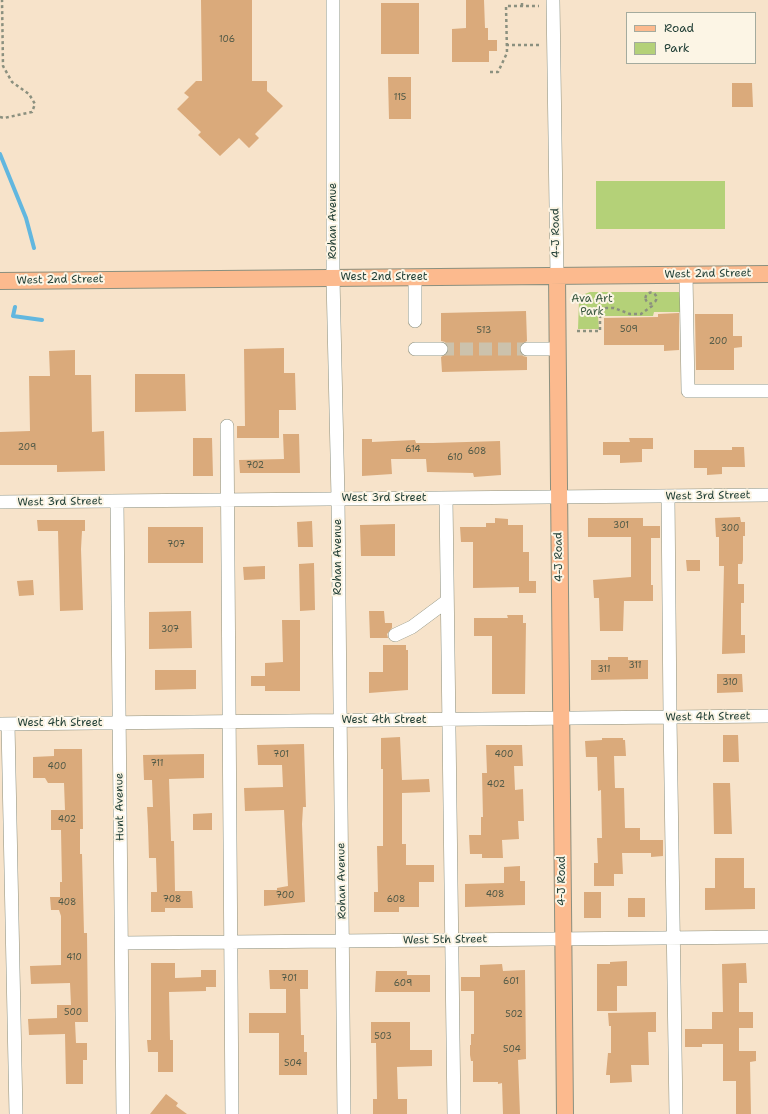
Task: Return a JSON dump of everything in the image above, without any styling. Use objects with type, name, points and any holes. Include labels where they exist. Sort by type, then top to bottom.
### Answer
[{"type":"main road","name":"West 2nd Street","points":[[0,281],[768,274]]},
{"type":"main road","name":"4-J Road","points":[[557,276],[565,1114]]},
{"type":"street","name":"Rohan Avenue","points":[[333,0],[333,278],[338,498],[344,1114]]},
{"type":"street","name":"4-J Road","points":[[553,0],[557,276]]},
{"type":"street","points":[[686,274],[688,391],[768,391]]},
{"type":"street","points":[[415,277],[415,321]]},
{"type":"street","points":[[527,348],[558,348]]},
{"type":"street","points":[[415,349],[441,349]]},
{"type":"street","points":[[227,426],[232,1114]]},
{"type":"street","name":"West 3rd Street","points":[[0,502],[768,495]]},
{"type":"street","points":[[668,496],[676,1114]]},
{"type":"street","points":[[446,498],[454,1114]]},
{"type":"street","name":"Hunt Avenue","points":[[117,501],[123,1114]]},
{"type":"street","points":[[395,635],[412,627],[447,602]]},
{"type":"street","name":"West 4th Street","points":[[4,724],[768,716]]},
{"type":"street","points":[[4,724],[16,1114]]},
{"type":"street","name":"West 5th Street","points":[[122,943],[768,937]]},
{"type":"path","points":[[0,117],[4,118],[32,112],[35,104],[29,94],[12,82],[3,66],[2,0]]},
{"type":"path","points":[[522,0],[522,6]]},
{"type":"path","points":[[490,72],[498,72],[506,54],[506,6],[539,6]]},
{"type":"path","points":[[506,45],[540,44]]},
{"type":"path","points":[[577,331],[600,331],[601,311],[606,308],[614,308],[630,314],[641,314],[652,306],[657,299],[655,294],[652,292],[648,294],[646,298],[648,303],[652,304]]},
{"type":"green space","points":[[596,181],[725,181],[725,229],[596,229]]},
{"type":"green space","name":"Ava Art Park","points":[[590,292],[679,292],[682,312],[654,312],[653,316],[598,316],[599,329],[578,329],[579,300],[582,295]]},
{"type":"building","points":[[201,0],[252,0],[252,81],[267,81],[267,91],[283,106],[255,134],[259,138],[249,148],[239,138],[220,156],[198,135],[201,132],[177,109],[189,97],[184,93],[196,81],[202,81]]},
{"type":"building","points":[[466,0],[484,0],[485,28],[488,28],[488,40],[497,40],[497,51],[489,51],[489,62],[452,62],[452,29],[466,28]]},
{"type":"building","points":[[381,3],[419,3],[419,54],[381,54]]},
{"type":"building","points":[[388,77],[411,77],[411,119],[389,119]]},
{"type":"building","points":[[732,83],[752,83],[753,107],[732,107]]},
{"type":"building","points":[[526,311],[527,341],[520,345],[519,349],[523,356],[527,357],[527,370],[442,372],[441,357],[448,353],[449,349],[445,342],[441,341],[441,313]]},
{"type":"building","points":[[679,313],[679,350],[664,351],[664,345],[604,345],[604,318],[658,317],[658,314]]},
{"type":"building","points":[[695,314],[733,314],[733,336],[742,336],[742,347],[734,348],[734,370],[696,370]]},
{"type":"building","points":[[284,348],[284,373],[295,373],[296,410],[279,410],[279,438],[237,438],[237,426],[245,426],[244,349]]},
{"type":"building","points":[[75,350],[75,375],[91,375],[92,432],[104,431],[105,471],[57,472],[57,465],[0,465],[0,432],[30,431],[29,376],[50,376],[49,351]]},
{"type":"building","points":[[135,374],[185,374],[186,411],[135,412]]},
{"type":"building","points":[[283,434],[299,434],[300,473],[240,473],[239,460],[284,459]]},
{"type":"building","points":[[193,438],[212,438],[213,476],[193,476]]},
{"type":"building","points":[[629,438],[653,438],[653,449],[642,449],[642,462],[620,463],[620,455],[603,455],[603,442],[630,442]]},
{"type":"building","points":[[362,439],[372,439],[372,442],[415,440],[416,443],[500,441],[501,475],[474,477],[473,473],[427,472],[426,459],[391,459],[392,474],[362,476]]},
{"type":"building","points":[[732,447],[744,447],[745,467],[722,467],[722,474],[707,475],[707,468],[694,468],[694,450],[732,450]]},
{"type":"building","points":[[740,517],[741,522],[745,522],[745,536],[743,536],[743,560],[742,564],[738,564],[738,584],[744,584],[744,603],[741,603],[741,635],[745,635],[745,653],[722,654],[724,566],[719,566],[719,537],[716,537],[715,518]]},
{"type":"building","points":[[495,518],[508,519],[508,525],[523,525],[523,552],[529,552],[529,581],[536,581],[536,593],[519,593],[519,587],[473,588],[473,542],[461,542],[460,527],[486,527],[486,523],[495,523]]},
{"type":"building","points":[[588,518],[643,518],[643,526],[660,526],[660,538],[651,538],[651,585],[653,585],[653,601],[624,601],[623,631],[600,631],[599,598],[594,598],[593,580],[631,577],[631,537],[588,537]]},
{"type":"building","points":[[37,520],[85,520],[85,531],[82,531],[81,549],[83,610],[60,611],[58,531],[38,531]]},
{"type":"building","points":[[312,521],[313,547],[298,547],[297,522]]},
{"type":"building","points":[[395,524],[395,556],[361,556],[360,525]]},
{"type":"building","points":[[148,527],[203,527],[203,563],[148,563]]},
{"type":"building","points":[[686,560],[700,560],[700,571],[687,571]]},
{"type":"building","points":[[314,563],[315,610],[300,611],[299,564]]},
{"type":"building","points":[[265,566],[265,579],[244,580],[243,567]]},
{"type":"building","points":[[33,580],[34,595],[19,596],[17,581]]},
{"type":"building","points":[[191,611],[192,648],[149,649],[149,612]]},
{"type":"building","points":[[369,611],[384,611],[385,623],[392,623],[392,628],[387,634],[388,638],[370,638]]},
{"type":"building","points":[[507,615],[523,615],[523,623],[526,623],[525,694],[492,694],[492,636],[474,636],[474,618],[508,618]]},
{"type":"building","points":[[282,620],[300,620],[300,691],[265,691],[265,686],[251,686],[251,676],[265,676],[265,663],[283,662]]},
{"type":"building","points":[[383,645],[406,645],[406,650],[408,650],[408,690],[369,693],[369,672],[383,672]]},
{"type":"building","points":[[608,657],[628,657],[628,660],[648,660],[648,679],[591,680],[591,660],[608,660]]},
{"type":"building","points":[[155,670],[196,670],[196,689],[155,690]]},
{"type":"building","points":[[717,674],[742,674],[743,692],[717,693]]},
{"type":"building","points":[[723,735],[738,735],[739,762],[723,762]]},
{"type":"building","points":[[400,737],[402,780],[429,779],[430,792],[402,793],[402,844],[406,844],[406,865],[434,865],[434,882],[419,882],[419,907],[399,907],[399,912],[374,912],[374,892],[378,892],[377,846],[383,846],[383,769],[381,769],[381,738]]},
{"type":"building","points":[[602,738],[623,738],[623,740],[625,740],[626,756],[614,756],[615,788],[624,788],[625,828],[640,828],[640,840],[663,840],[663,856],[651,857],[651,853],[622,853],[623,874],[614,874],[614,886],[594,886],[594,863],[598,863],[597,838],[602,838],[601,790],[598,791],[597,757],[586,757],[585,741],[602,740]]},
{"type":"building","points":[[304,744],[306,807],[303,807],[302,824],[305,902],[264,906],[264,890],[277,890],[277,888],[288,886],[284,810],[245,811],[244,788],[283,787],[282,765],[258,765],[257,745]]},
{"type":"building","points":[[486,745],[522,745],[523,766],[514,766],[515,790],[523,789],[524,821],[518,821],[519,839],[502,840],[503,858],[482,858],[482,854],[470,854],[469,835],[481,835],[481,817],[483,817],[482,773],[487,773]]},
{"type":"building","points":[[54,749],[82,749],[83,829],[80,829],[80,854],[82,854],[84,933],[87,933],[88,1022],[75,1022],[76,1043],[87,1043],[87,1060],[83,1060],[83,1084],[66,1084],[65,1034],[29,1035],[28,1019],[57,1018],[57,1005],[71,1005],[70,983],[31,984],[30,966],[61,965],[61,916],[59,910],[51,910],[50,897],[60,897],[60,882],[62,882],[61,830],[51,830],[51,810],[65,810],[64,783],[48,783],[45,778],[33,778],[33,757],[54,756]]},
{"type":"building","points":[[204,754],[204,778],[169,779],[171,841],[174,841],[175,891],[192,891],[193,908],[165,908],[165,912],[151,912],[151,892],[157,892],[156,858],[149,858],[147,807],[153,807],[152,780],[144,780],[143,755]]},
{"type":"building","points":[[713,783],[730,783],[732,834],[714,834]]},
{"type":"building","points":[[212,813],[212,830],[193,830],[193,814]]},
{"type":"building","points":[[715,858],[744,858],[744,888],[755,888],[755,909],[705,910],[705,888],[715,888]]},
{"type":"building","points":[[520,866],[520,881],[525,881],[525,905],[465,907],[465,884],[504,883],[504,867]]},
{"type":"building","points":[[584,892],[601,892],[601,918],[584,918]]},
{"type":"building","points":[[628,898],[645,898],[645,917],[628,917]]},
{"type":"building","points":[[627,961],[627,986],[617,986],[617,1011],[597,1011],[597,964],[610,964],[610,962]]},
{"type":"building","points":[[151,963],[175,963],[175,978],[201,977],[201,970],[216,970],[216,987],[206,987],[206,991],[169,992],[170,1040],[173,1040],[173,1072],[158,1072],[158,1052],[148,1052],[147,1040],[151,1040]]},
{"type":"building","points":[[746,963],[747,983],[739,983],[739,1012],[753,1012],[753,1028],[739,1028],[739,1051],[756,1051],[756,1061],[750,1062],[751,1114],[736,1114],[736,1081],[723,1081],[723,1044],[702,1044],[702,1047],[685,1047],[685,1029],[712,1029],[712,1012],[723,1012],[722,964]]},
{"type":"building","points":[[502,964],[503,971],[525,970],[526,1059],[518,1060],[520,1114],[503,1114],[502,1083],[473,1082],[473,1061],[471,1061],[470,1045],[471,1034],[474,1034],[474,991],[461,991],[461,977],[480,977],[480,965]]},
{"type":"building","points":[[269,970],[308,970],[308,989],[300,989],[301,1035],[304,1035],[304,1052],[307,1052],[307,1075],[279,1075],[279,1033],[249,1033],[249,1013],[286,1013],[286,989],[270,989]]},
{"type":"building","points":[[376,971],[407,971],[407,975],[430,975],[430,992],[375,992]]},
{"type":"building","points":[[656,1012],[656,1032],[648,1032],[649,1065],[631,1065],[632,1082],[610,1083],[610,1075],[606,1075],[608,1053],[611,1053],[611,1026],[609,1026],[608,1013]]},
{"type":"building","points":[[371,1022],[410,1022],[410,1050],[432,1050],[432,1066],[397,1067],[398,1099],[407,1099],[407,1114],[373,1114],[373,1099],[377,1099],[376,1043],[371,1043]]},
{"type":"building","points":[[166,1094],[178,1103],[176,1106],[187,1114],[150,1114]]},
{"type":"waterway","points":[[0,154],[26,218],[34,248]]},
{"type":"waterway","points":[[15,307],[13,316],[42,320]]},
{"type":"tunnel","points":[[441,349],[527,349]]}]
